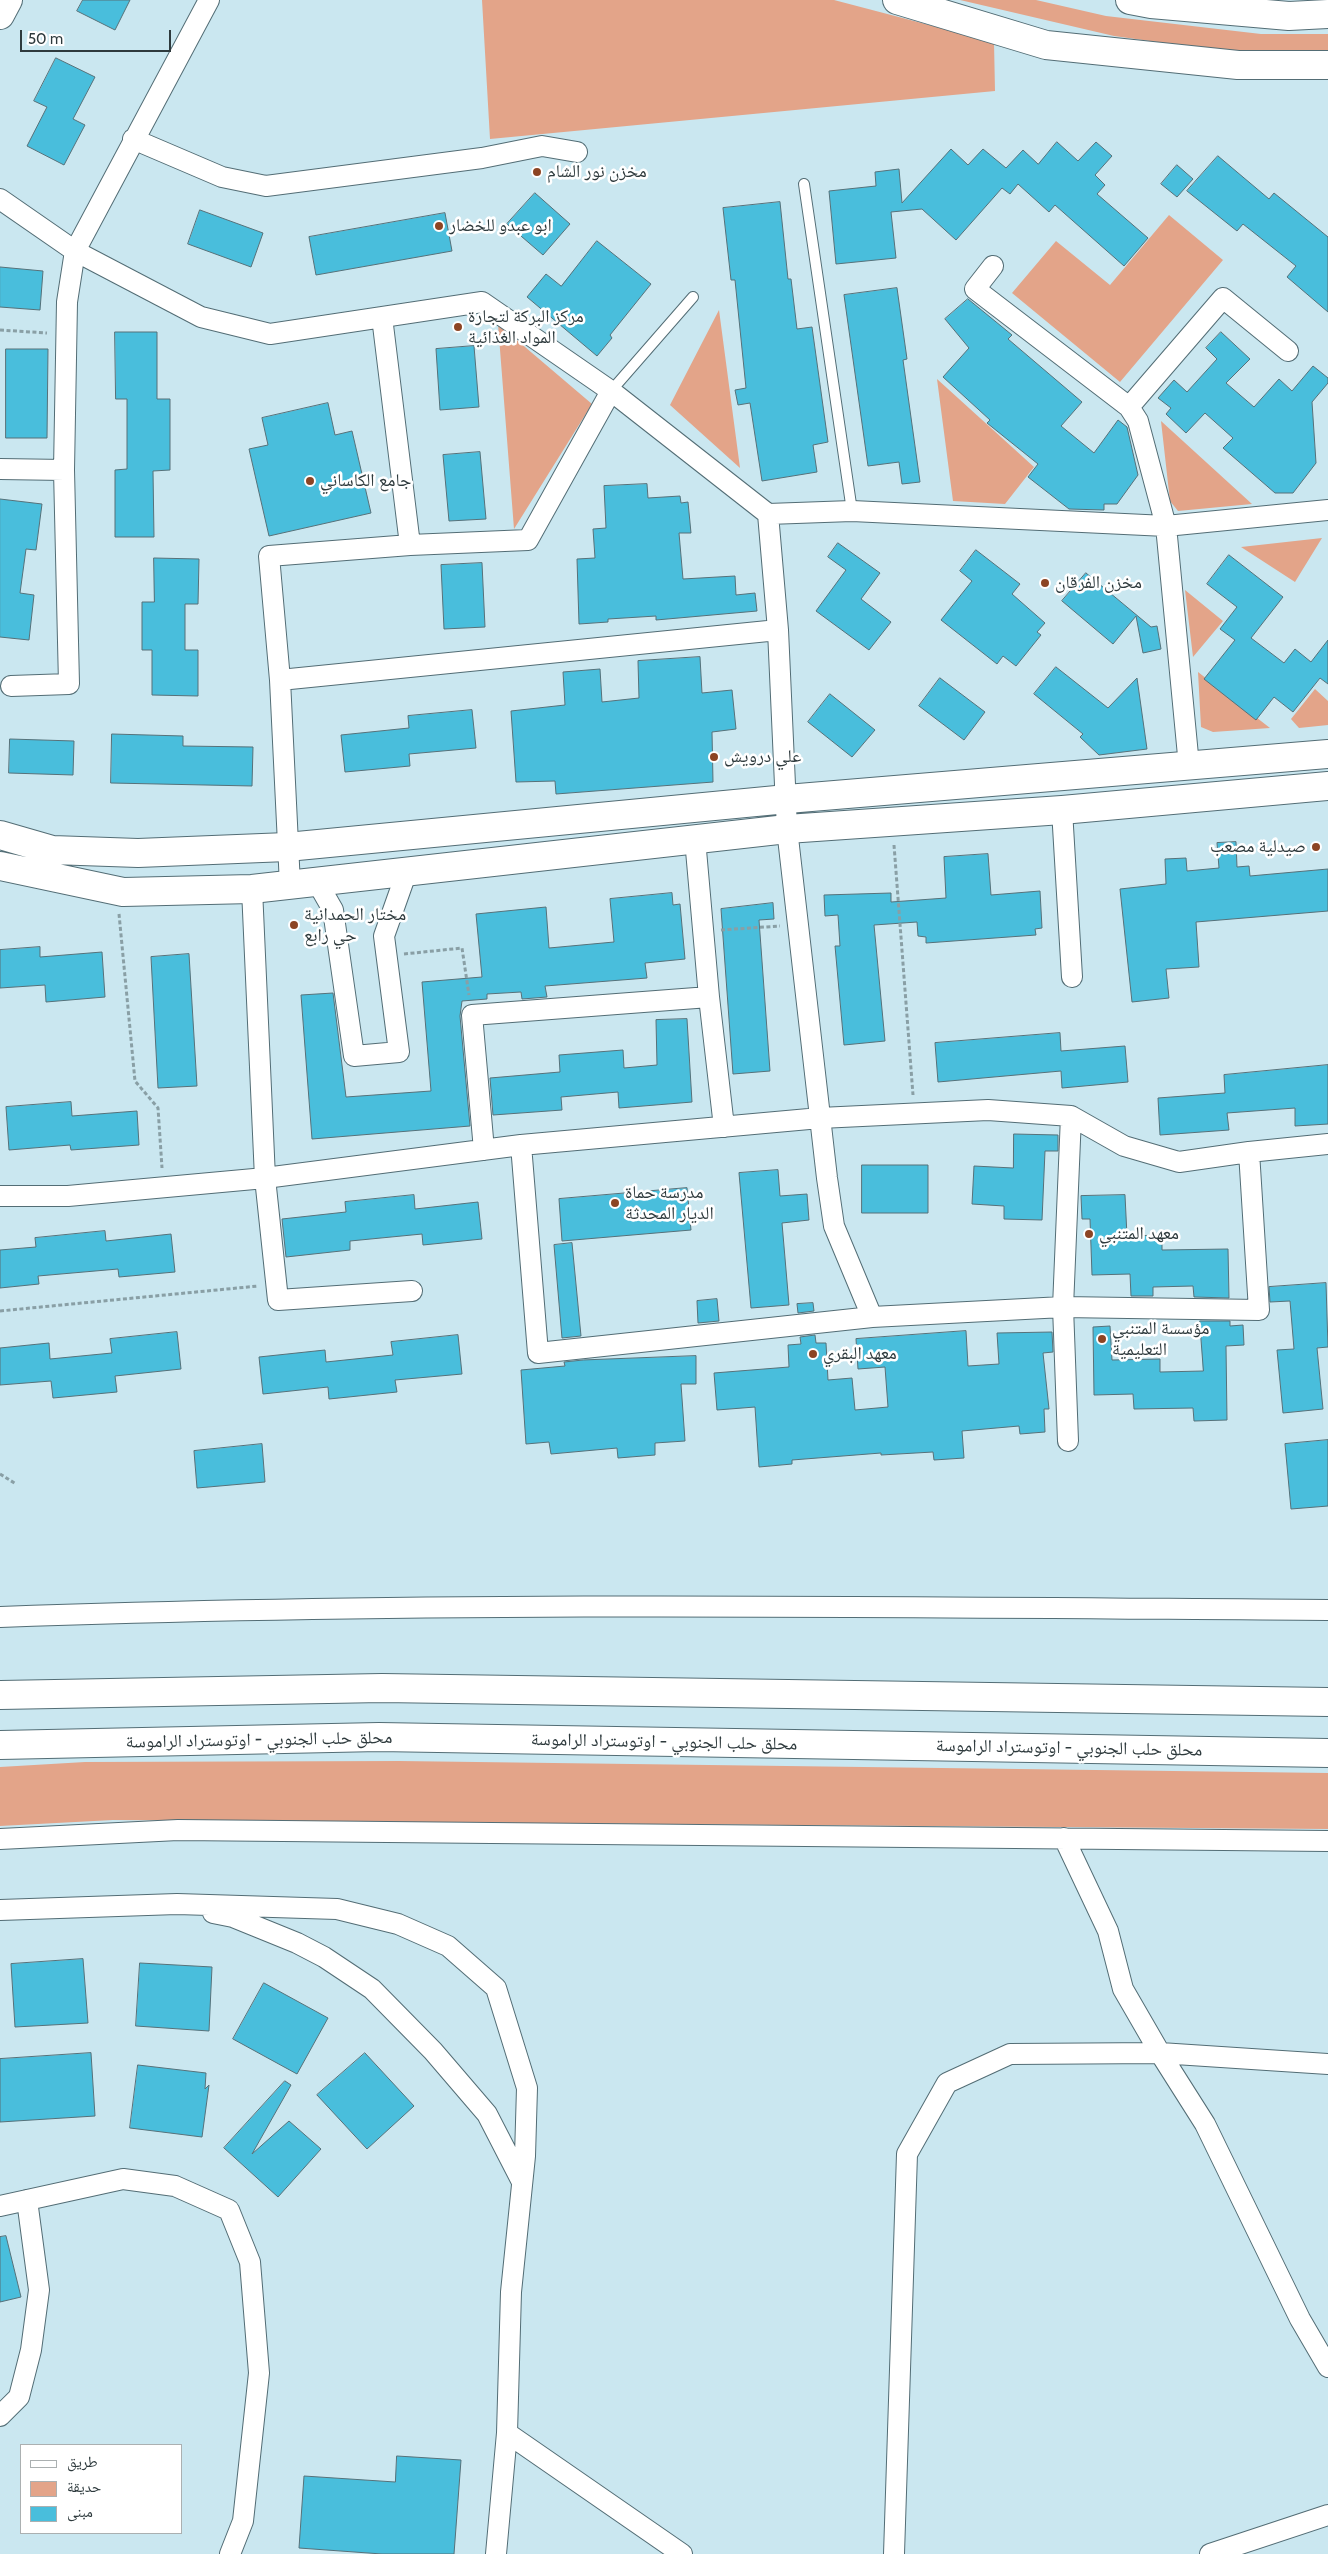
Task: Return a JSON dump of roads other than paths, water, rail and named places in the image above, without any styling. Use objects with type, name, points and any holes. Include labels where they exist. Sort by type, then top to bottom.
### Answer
[{"type":"main road","points":[[0,15],[8,0]]},
{"type":"main road","points":[[897,0],[1046,45],[1238,65],[1328,65]]},
{"type":"main road","points":[[1130,0],[1289,16],[1328,14]]},
{"type":"main road","points":[[0,835],[52,850],[138,853],[287,847],[787,798],[1328,754]]},
{"type":"main road","points":[[0,866],[117,891],[252,889],[786,829],[1062,810],[1328,786]]},
{"type":"main road","points":[[0,1695],[382,1688],[1328,1702]]},
{"type":"main road","name":"محلق حلب الجنوبي - اوتوستراد الراموسة","points":[[0,1744],[379,1737],[1328,1753]]},
{"type":"street","points":[[10,686],[69,684],[64,470],[67,302],[75,251],[209,0]]},
{"type":"street","points":[[134,139],[222,177],[266,186],[482,158],[542,146],[577,152]]},
{"type":"street","points":[[0,198],[75,251],[201,317],[270,334],[482,302],[611,391],[768,514],[852,511],[1166,526],[1328,510]]},
{"type":"street","points":[[993,266],[975,289],[1129,407],[1138,421],[1166,526],[1189,766]]},
{"type":"street","points":[[1129,407],[1223,298],[1288,351]]},
{"type":"street","points":[[382,317],[410,545]]},
{"type":"street","points":[[290,885],[280,680],[269,556],[410,545],[528,540],[611,391]]},
{"type":"street","points":[[0,469],[64,470]]},
{"type":"street","points":[[768,514],[778,630],[787,798],[786,829],[820,1118],[834,1226],[872,1317]]},
{"type":"street","points":[[280,680],[778,630]]},
{"type":"street","points":[[1062,810],[1072,977]]},
{"type":"street","points":[[695,839],[709,997],[724,1127]]},
{"type":"street","points":[[317,882],[333,910],[354,1056],[399,1052],[384,936],[408,871]]},
{"type":"street","points":[[252,889],[265,1178],[278,1300],[412,1291]]},
{"type":"street","points":[[484,1150],[472,1015],[709,997]]},
{"type":"street","points":[[0,1196],[68,1196],[265,1178],[521,1145],[820,1118],[988,1110],[1071,1116],[1124,1146],[1179,1162],[1249,1152],[1328,1144]]},
{"type":"street","points":[[1068,1441],[1063,1307],[1071,1116]]},
{"type":"street","points":[[521,1145],[538,1353],[872,1317],[1063,1307],[1259,1310],[1249,1152]]},
{"type":"street","points":[[0,1616],[230,1608],[760,1606],[1328,1610]]},
{"type":"street","points":[[0,1839],[178,1830],[1328,1842]]},
{"type":"street","points":[[1064,1838],[1108,1931],[1124,1989],[1160,2053],[1206,2124],[1300,2319],[1328,2367]]},
{"type":"street","points":[[177,1904],[233,1917],[297,1943],[324,1956],[372,1988],[433,2052],[487,2114],[522,2182]]},
{"type":"street","points":[[0,1910],[177,1904],[337,1909],[398,1924],[448,1946],[496,1988],[527,2088],[522,2182],[511,2292],[507,2433],[496,2554]]},
{"type":"street","points":[[894,2554],[907,2154],[947,2083],[1010,2054],[1160,2053],[1328,2064]]},
{"type":"street","points":[[0,2206],[123,2180],[175,2186],[229,2210],[250,2262],[259,2374],[243,2521],[230,2554]]},
{"type":"street","points":[[0,2416],[19,2397],[31,2350],[39,2290],[28,2200]]},
{"type":"street","points":[[507,2433],[682,2554]]},
{"type":"street","points":[[1210,2554],[1328,2515]]},
{"type":"lane","points":[[804,184],[852,511]]},
{"type":"lane","points":[[611,391],[693,297]]},
{"type":"place","name":"مخزن نور الشام","points":[[537,172]]},
{"type":"place","name":"ابو عبدو للخضار","points":[[439,226]]},
{"type":"place","name":"مركز البركة لتجارة المواد الغذائية","points":[[458,327]]},
{"type":"place","name":"جامع الكاساني","points":[[310,481]]},
{"type":"place","name":"مخزن الفرقان","points":[[1045,583]]},
{"type":"place","name":"علي درويش","points":[[714,757]]},
{"type":"place","name":"صيدلية مصعب","points":[[1316,847]]},
{"type":"place","name":"مختار الحمدانية حي رابع","points":[[294,925]]},
{"type":"place","name":"مدرسة حماة الديار المحدثة","points":[[615,1203]]},
{"type":"place","name":"معهد المتنبي","points":[[1089,1234]]},
{"type":"place","name":"مؤسسة المتنبي التعليمية","points":[[1102,1339]]},
{"type":"place","name":"معهد البقري","points":[[813,1354]]}]
